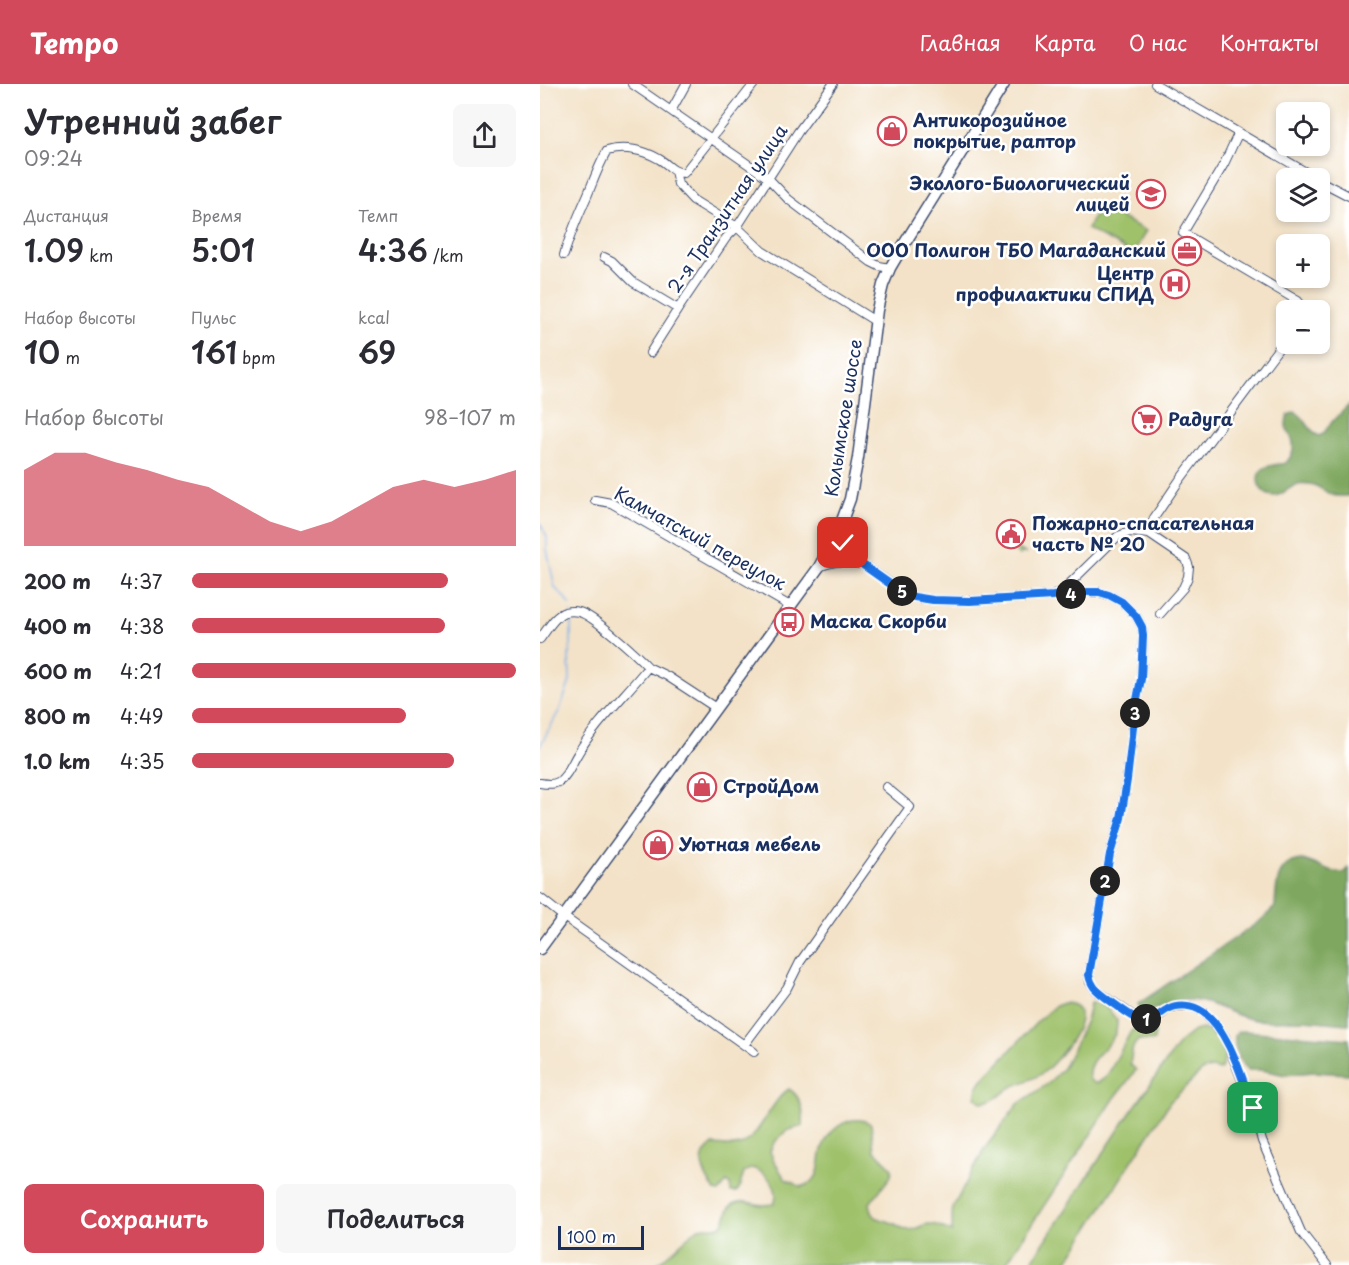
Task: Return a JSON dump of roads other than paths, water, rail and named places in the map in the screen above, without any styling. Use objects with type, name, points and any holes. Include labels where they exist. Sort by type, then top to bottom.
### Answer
[{"type":"highway","name":"Колымское шоссе","points":[[540,949],[819,567],[833,542],[853,486],[875,321],[881,293],[890,268],[1004,84]]},
{"type":"street","points":[[632,84],[768,178],[788,199],[871,262],[890,268]]},
{"type":"street","points":[[671,111],[686,84]]},
{"type":"street","points":[[564,255],[599,165],[607,151],[618,148],[641,152],[658,159],[675,171],[684,172],[754,84]]},
{"type":"street","name":"2-я Транзитная улица","points":[[650,353],[726,238],[737,227],[798,132],[833,84]]},
{"type":"street","points":[[1155,84],[1298,168]]},
{"type":"street","points":[[1239,134],[1183,233],[1296,300]]},
{"type":"street","points":[[675,171],[678,184],[693,200],[737,227],[762,251],[875,321]]},
{"type":"street","points":[[1330,186],[1349,196]]},
{"type":"street","points":[[604,257],[612,261],[633,282],[678,309]]},
{"type":"street","points":[[1149,534],[1154,518],[1174,488],[1276,352]]},
{"type":"street","name":"Камчатский переулок","points":[[595,500],[611,503],[790,606]]},
{"type":"street","points":[[845,513],[847,537],[855,554],[863,565],[900,591],[923,599],[945,601],[1099,592],[1122,602],[1136,616],[1142,627],[1143,636],[1141,679],[1121,818],[1110,854],[1089,975],[1090,982],[1096,990],[1134,1017],[1142,1020],[1158,1017],[1169,1008],[1190,1006],[1202,1011],[1215,1024],[1225,1036],[1253,1108],[1262,1141],[1301,1232],[1327,1265]]},
{"type":"street","points":[[1053,596],[1063,590],[1118,536],[1130,532],[1149,534],[1186,559],[1188,567],[1188,576],[1183,588],[1160,614]]},
{"type":"street","points":[[855,554],[843,543],[833,542],[834,553],[838,558],[863,565]]},
{"type":"street","points":[[819,567],[832,562],[848,561]]},
{"type":"street","points":[[540,639],[559,615],[579,611],[595,621],[648,667],[667,676],[716,708]]},
{"type":"street","points":[[540,783],[558,782],[563,777],[585,741],[648,667]]},
{"type":"street","points":[[744,1045],[787,988],[800,962],[910,807],[886,787]]},
{"type":"street","points":[[540,898],[754,1052]]},
{"type":"waterway","points":[[540,523],[547,537],[547,550],[555,588],[570,606]]},
{"type":"waterway","points":[[540,746],[560,709],[570,681],[571,613]]},
{"type":"place","name":"Антикорозийное покрытие, раптор","points":[[892,131]]},
{"type":"place","name":"Эколого-Биологический лицей","points":[[1151,194]]},
{"type":"place","name":"ООО Полигон ТБО Магаданский","points":[[1187,251]]},
{"type":"place","name":"Центр профилактики СПИД","points":[[1175,284]]},
{"type":"place","name":"Радуга","points":[[1147,420]]},
{"type":"place","name":"Пожарно-спасательная часть № 20","points":[[1011,534]]},
{"type":"place","name":"Маска Скорби","points":[[789,622]]},
{"type":"place","name":"СтройДом","points":[[702,787]]},
{"type":"place","name":"Уютная мебель","points":[[658,845]]}]
